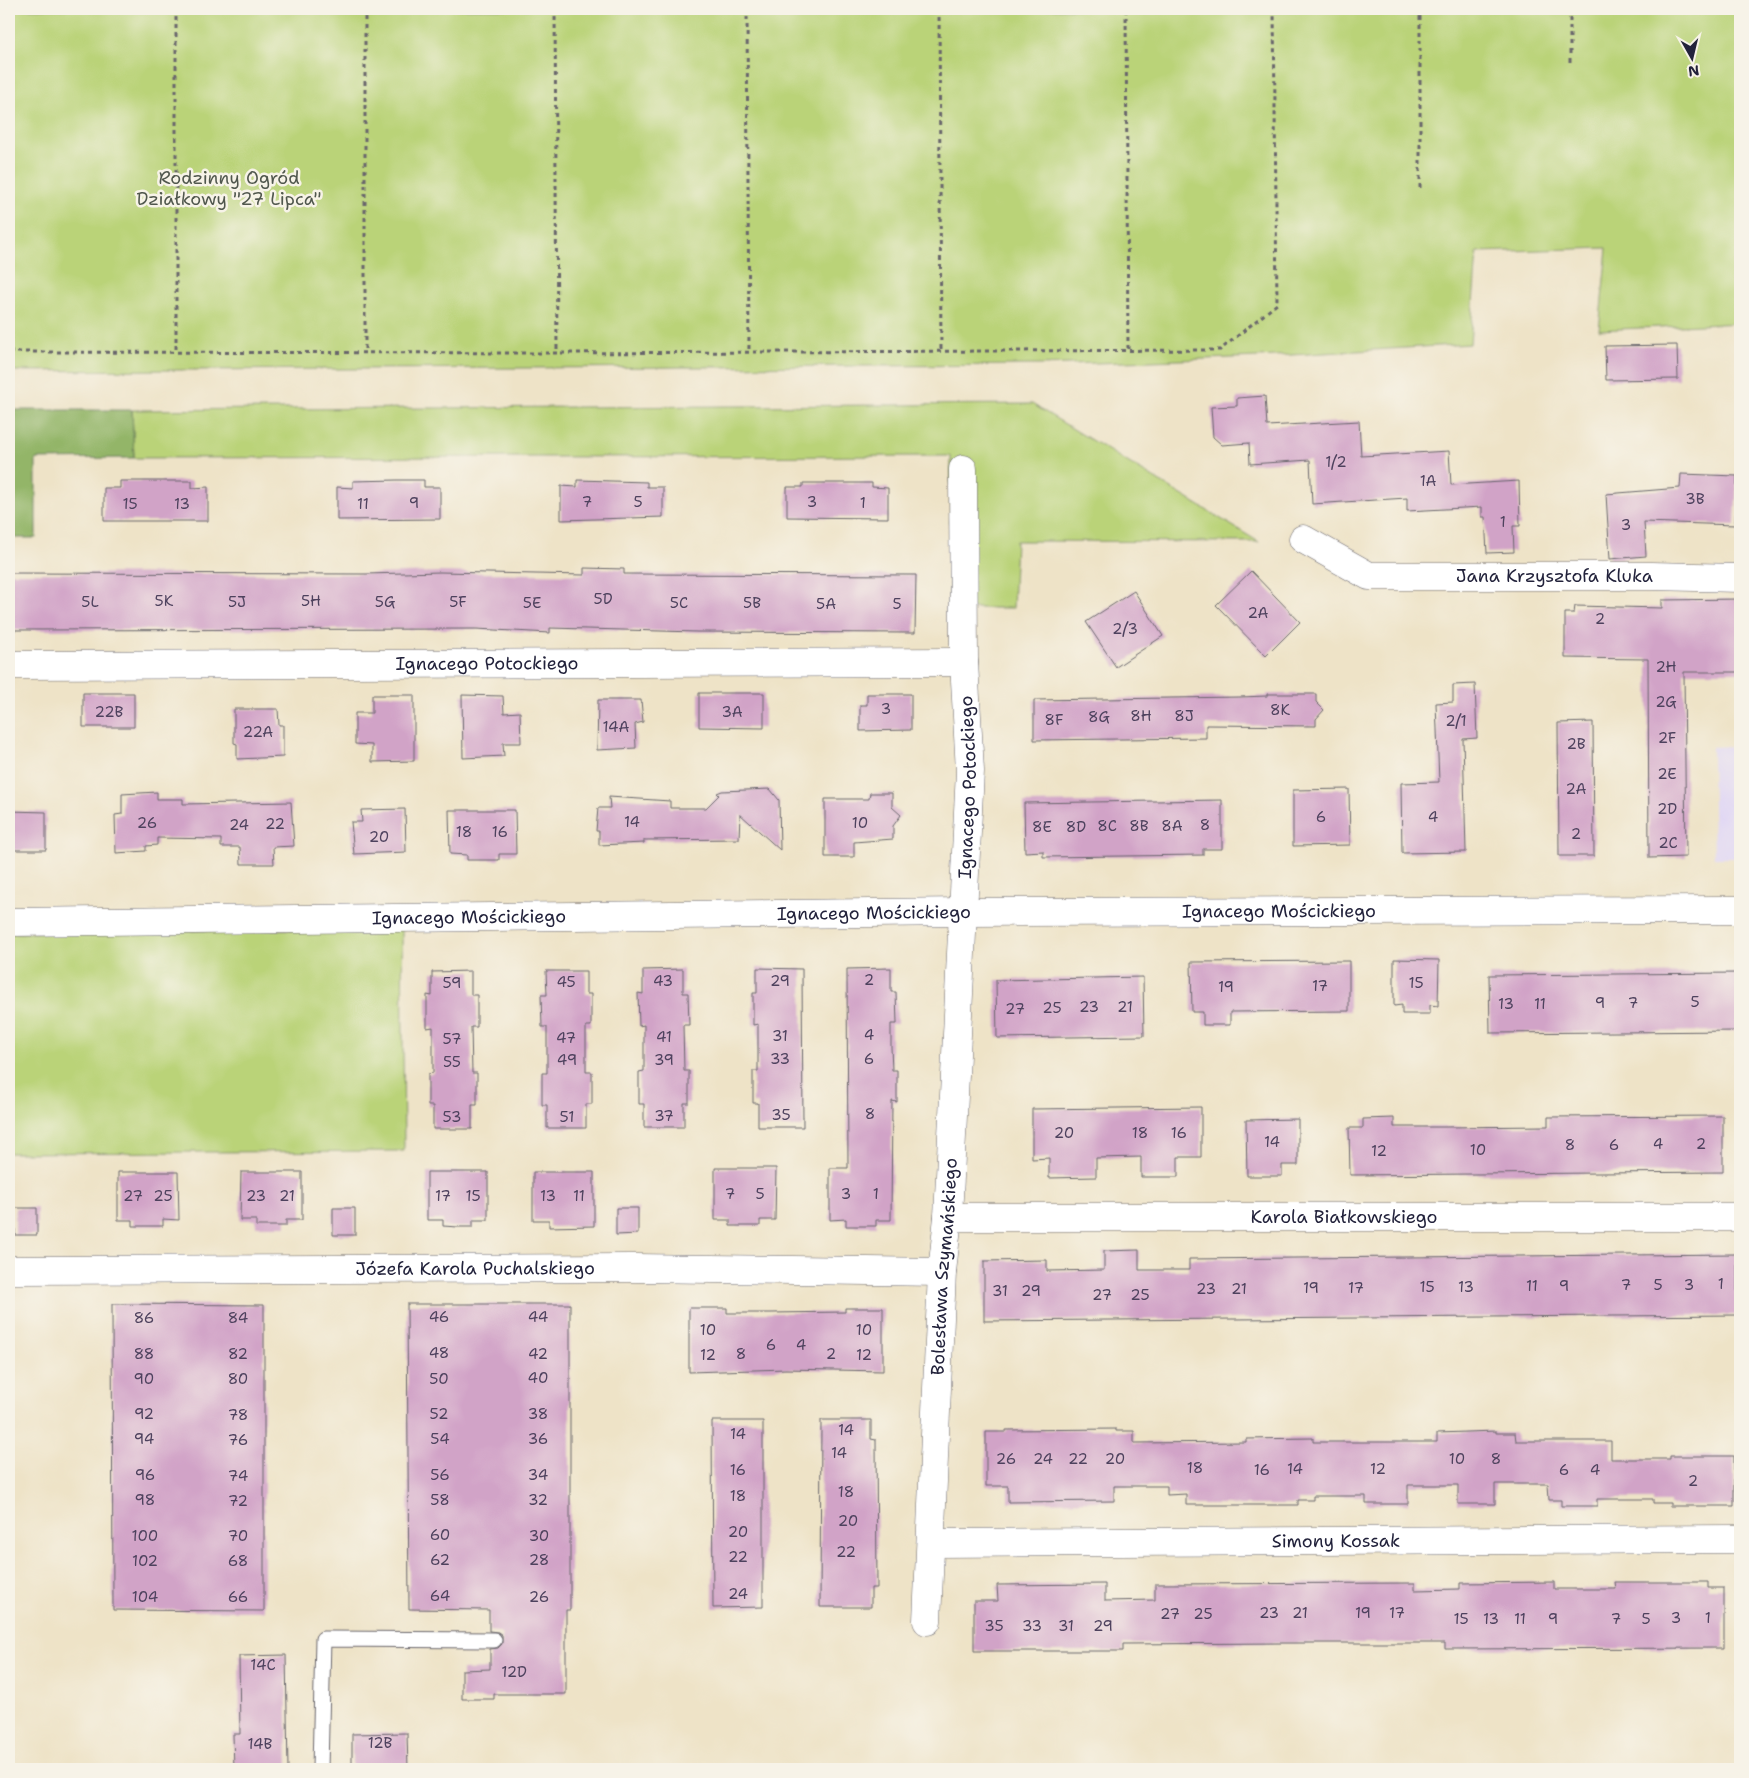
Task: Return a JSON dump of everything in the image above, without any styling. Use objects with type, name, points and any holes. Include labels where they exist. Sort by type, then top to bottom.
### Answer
[{"type":"street","name":"Ignacego Potockiego","points":[[963,469],[964,662],[970,771],[963,912]]},
{"type":"street","name":"Jana Krzysztofa Kluka","points":[[1303,539],[1369,576],[1651,576],[1740,578]]},
{"type":"street","name":"Ignacego Potockiego","points":[[9,665],[964,662]]},
{"type":"street","name":"Ignacego Mościckiego","points":[[9,922],[963,912],[1740,910]]},
{"type":"street","name":"Bolesława Szymańskiego","points":[[927,1621],[942,1272],[948,1217],[963,912]]},
{"type":"street","name":"Karola Białkowskiego","points":[[948,1217],[1740,1217]]},
{"type":"street","name":"Józefa Karola Puchalskiego","points":[[9,1270],[616,1268],[942,1272]]},
{"type":"street","name":"Simony Kossak","points":[[931,1543],[1740,1539]]},
{"type":"lane","points":[[320,1769],[323,1639],[494,1640]]},
{"type":"path","points":[[176,9],[176,353]]},
{"type":"path","points":[[365,9],[365,352]]},
{"type":"path","points":[[555,9],[557,353]]},
{"type":"path","points":[[747,9],[749,352]]},
{"type":"path","points":[[938,9],[941,352]]},
{"type":"path","points":[[1126,9],[1128,351]]},
{"type":"path","points":[[9,352],[557,353],[1220,350],[1277,304],[1274,9]]},
{"type":"path","points":[[1420,9],[1420,188]]},
{"type":"path","points":[[1570,9],[1570,62]]},
{"type":"shaded area","points":[[1740,746],[1740,858],[1714,858],[1712,747]]},
{"type":"green space","name":"Rodzinny Ogród Działkowy \"27 Lipca\"","points":[[9,9],[1740,9],[1740,323],[1599,330],[1607,248],[1477,252],[1470,344],[1259,357],[1042,365],[9,371]]},
{"type":"green space","points":[[1032,404],[1259,542],[1016,541],[1013,608],[949,608],[951,456],[134,458],[132,410]]},
{"type":"green space","points":[[9,410],[132,410],[134,458],[36,459],[36,538],[9,538]]},
{"type":"green space","points":[[402,928],[404,1151],[9,1153],[9,933]]},
{"type":"building","points":[[1677,345],[1678,379],[1606,380],[1605,346]]},
{"type":"building","points":[[1265,396],[1267,426],[1359,421],[1361,456],[1449,451],[1451,485],[1519,481],[1520,526],[1513,526],[1514,552],[1487,553],[1485,517],[1482,517],[1482,507],[1407,511],[1407,498],[1312,504],[1310,460],[1250,464],[1249,443],[1222,445],[1213,437],[1211,407],[1237,406],[1237,398]]},
{"type":"building","points":[[1681,474],[1737,476],[1735,525],[1644,522],[1646,556],[1610,559],[1606,494],[1680,488]]},
{"type":"building","points":[[424,480],[424,487],[440,487],[440,519],[337,520],[337,487],[353,488],[353,481]]},
{"type":"building","points":[[577,480],[647,482],[647,487],[663,487],[663,517],[561,520],[561,486],[577,487]]},
{"type":"building","points":[[120,481],[192,481],[192,488],[208,487],[208,521],[104,521],[104,488],[120,488]]},
{"type":"building","points":[[803,483],[872,483],[872,487],[888,488],[888,518],[787,517],[787,487],[803,487]]},
{"type":"building","points":[[584,568],[624,569],[624,574],[916,575],[915,633],[697,632],[550,628],[550,633],[476,629],[9,630],[9,573],[366,574],[440,572],[584,575]]},
{"type":"building","points":[[1251,571],[1300,622],[1266,656],[1216,605]]},
{"type":"building","points":[[1134,591],[1163,636],[1116,667],[1086,622]]},
{"type":"building","points":[[1740,599],[1740,672],[1684,672],[1686,857],[1649,858],[1648,659],[1565,658],[1565,613],[1574,613],[1575,606],[1662,608],[1662,600]]},
{"type":"building","points":[[1475,684],[1477,738],[1463,739],[1466,852],[1402,853],[1401,783],[1439,782],[1436,703],[1453,702],[1453,685]]},
{"type":"building","points":[[83,693],[134,693],[134,727],[83,727]]},
{"type":"building","points":[[699,693],[764,693],[764,728],[699,727]]},
{"type":"building","points":[[867,694],[911,694],[911,730],[860,731],[860,705],[867,705]]},
{"type":"building","points":[[1267,694],[1316,694],[1316,702],[1324,710],[1316,719],[1316,726],[1206,725],[1206,738],[1034,740],[1034,700],[1240,697],[1267,696]]},
{"type":"building","points":[[372,695],[414,695],[414,761],[372,762],[372,745],[355,744],[355,713],[372,713]]},
{"type":"building","points":[[462,695],[503,696],[504,713],[520,712],[521,743],[503,743],[504,756],[463,758]]},
{"type":"building","points":[[598,700],[641,700],[643,722],[635,724],[636,748],[597,750]]},
{"type":"building","points":[[234,709],[278,709],[279,725],[283,725],[283,757],[237,759],[237,744],[234,743]]},
{"type":"building","points":[[1593,722],[1594,856],[1559,856],[1558,723]]},
{"type":"building","points":[[770,789],[779,800],[780,850],[740,814],[739,839],[644,840],[644,843],[599,845],[599,831],[596,831],[598,808],[610,808],[609,797],[670,801],[670,808],[706,808],[719,795],[717,793],[722,791]]},
{"type":"building","points":[[1349,789],[1350,845],[1293,846],[1293,790]]},
{"type":"building","points":[[157,792],[157,799],[183,799],[183,804],[291,802],[294,846],[273,847],[274,864],[241,864],[240,847],[221,847],[221,839],[157,838],[157,845],[146,846],[146,851],[116,853],[115,815],[122,814],[122,794]]},
{"type":"building","points":[[870,793],[892,793],[892,807],[901,815],[893,826],[893,839],[854,842],[854,857],[825,857],[825,799],[869,799]]},
{"type":"building","points":[[1222,800],[1222,849],[1203,849],[1203,855],[1043,857],[1043,851],[1025,852],[1024,803]]},
{"type":"building","points":[[405,809],[406,852],[354,854],[351,822],[362,822],[361,810]]},
{"type":"building","points":[[449,810],[515,810],[516,854],[499,854],[499,860],[467,860],[467,855],[450,854]]},
{"type":"building","points":[[9,811],[46,812],[46,850],[9,850]]},
{"type":"building","points":[[1394,959],[1439,960],[1438,1006],[1430,1005],[1430,1014],[1402,1014],[1402,1005],[1394,1006]]},
{"type":"building","points":[[1349,961],[1349,1011],[1230,1012],[1230,1025],[1203,1025],[1203,1012],[1192,1012],[1191,962]]},
{"type":"building","points":[[757,968],[802,969],[803,1127],[758,1127],[758,1103],[753,1103],[753,1071],[758,1071],[758,1024],[753,1025],[753,993],[757,993]]},
{"type":"building","points":[[891,968],[891,992],[896,992],[897,1024],[891,1024],[891,1047],[892,1070],[897,1070],[897,1102],[892,1101],[891,1220],[876,1220],[876,1226],[846,1226],[846,1219],[830,1220],[830,1168],[848,1168],[847,969]]},
{"type":"building","points":[[683,969],[683,993],[688,993],[689,1025],[683,1025],[684,1071],[689,1071],[689,1103],[684,1103],[684,1127],[644,1127],[644,1104],[639,1104],[639,1072],[644,1071],[644,1025],[639,1026],[638,993],[643,994],[643,970]]},
{"type":"building","points":[[471,971],[471,995],[477,995],[477,1027],[471,1027],[472,1073],[477,1073],[477,1105],[472,1105],[472,1129],[433,1129],[433,1106],[428,1106],[428,1074],[433,1073],[433,1027],[427,1028],[427,995],[432,996],[432,972]]},
{"type":"building","points":[[546,971],[586,971],[586,994],[591,994],[591,1026],[586,1026],[586,1072],[592,1072],[592,1104],[586,1104],[586,1128],[547,1128],[547,1105],[542,1105],[542,1073],[547,1073],[547,1027],[542,1027],[541,995],[547,995]]},
{"type":"building","points":[[1740,973],[1740,1031],[1490,1033],[1489,975]]},
{"type":"building","points":[[1143,977],[1144,1036],[997,1038],[996,980]]},
{"type":"building","points":[[1201,1107],[1201,1157],[1178,1157],[1178,1177],[1141,1177],[1141,1157],[1096,1158],[1096,1177],[1049,1178],[1049,1158],[1032,1159],[1032,1109]]},
{"type":"building","points":[[1723,1116],[1723,1172],[1350,1175],[1349,1128],[1363,1128],[1363,1119],[1394,1118],[1394,1127],[1445,1127],[1548,1126],[1548,1117]]},
{"type":"building","points":[[1298,1119],[1298,1165],[1282,1165],[1282,1176],[1247,1176],[1246,1120]]},
{"type":"building","points":[[715,1168],[776,1168],[775,1220],[760,1220],[760,1226],[730,1226],[730,1220],[715,1220]]},
{"type":"building","points":[[118,1172],[178,1172],[179,1220],[163,1219],[163,1226],[133,1226],[133,1220],[118,1220]]},
{"type":"building","points":[[241,1172],[302,1172],[302,1220],[286,1220],[286,1226],[256,1226],[256,1220],[240,1220]]},
{"type":"building","points":[[427,1172],[488,1172],[488,1220],[473,1220],[473,1227],[458,1227],[443,1226],[443,1220],[427,1220]]},
{"type":"building","points":[[533,1172],[594,1172],[594,1226],[549,1227],[549,1220],[533,1220]]},
{"type":"building","points":[[15,1208],[37,1208],[37,1235],[15,1235]]},
{"type":"building","points":[[333,1208],[355,1208],[355,1235],[333,1235]]},
{"type":"building","points":[[616,1208],[638,1208],[638,1234],[616,1235]]},
{"type":"building","points":[[1139,1250],[1139,1270],[1189,1270],[1189,1259],[1737,1254],[1737,1315],[984,1321],[984,1261],[1047,1260],[1047,1271],[1104,1270],[1104,1251]]},
{"type":"building","points":[[112,1304],[264,1305],[264,1611],[113,1610]]},
{"type":"building","points":[[407,1304],[570,1304],[570,1610],[566,1610],[566,1694],[494,1694],[494,1699],[462,1699],[462,1670],[490,1669],[490,1649],[498,1648],[502,1644],[502,1635],[498,1632],[489,1631],[489,1610],[409,1609]]},
{"type":"building","points":[[689,1308],[727,1308],[727,1313],[771,1313],[845,1312],[845,1308],[883,1308],[883,1371],[786,1369],[689,1372]]},
{"type":"building","points":[[821,1420],[871,1420],[871,1439],[876,1440],[877,1588],[871,1588],[871,1607],[820,1607]]},
{"type":"building","points":[[712,1421],[763,1421],[763,1607],[713,1608]]},
{"type":"building","points":[[1116,1429],[1116,1431],[1134,1431],[1134,1443],[1246,1442],[1246,1439],[1313,1438],[1313,1442],[1437,1442],[1437,1433],[1496,1431],[1496,1433],[1515,1433],[1516,1441],[1611,1441],[1611,1459],[1670,1459],[1670,1456],[1734,1456],[1734,1506],[1670,1506],[1670,1503],[1653,1503],[1653,1499],[1597,1499],[1597,1506],[1561,1506],[1561,1500],[1549,1500],[1548,1484],[1495,1484],[1495,1504],[1458,1504],[1458,1485],[1408,1485],[1408,1504],[1366,1504],[1366,1496],[1313,1496],[1313,1500],[1298,1500],[1298,1505],[1186,1505],[1186,1494],[1167,1495],[1167,1486],[1114,1486],[1114,1501],[1008,1502],[1008,1486],[986,1486],[986,1432],[1006,1432],[1006,1430]]},
{"type":"building","points":[[1554,1582],[1554,1589],[1616,1589],[1615,1582],[1708,1582],[1708,1588],[1724,1588],[1724,1648],[1445,1649],[1445,1643],[1283,1643],[1123,1644],[1123,1651],[974,1651],[974,1601],[998,1601],[997,1585],[1105,1584],[1105,1601],[1155,1600],[1155,1584],[1415,1583],[1415,1590],[1460,1589],[1460,1583]]},
{"type":"building","points":[[286,1655],[288,1769],[234,1769],[233,1734],[240,1734],[239,1656]]},
{"type":"building","points":[[407,1733],[408,1769],[352,1769],[352,1734]]}]
